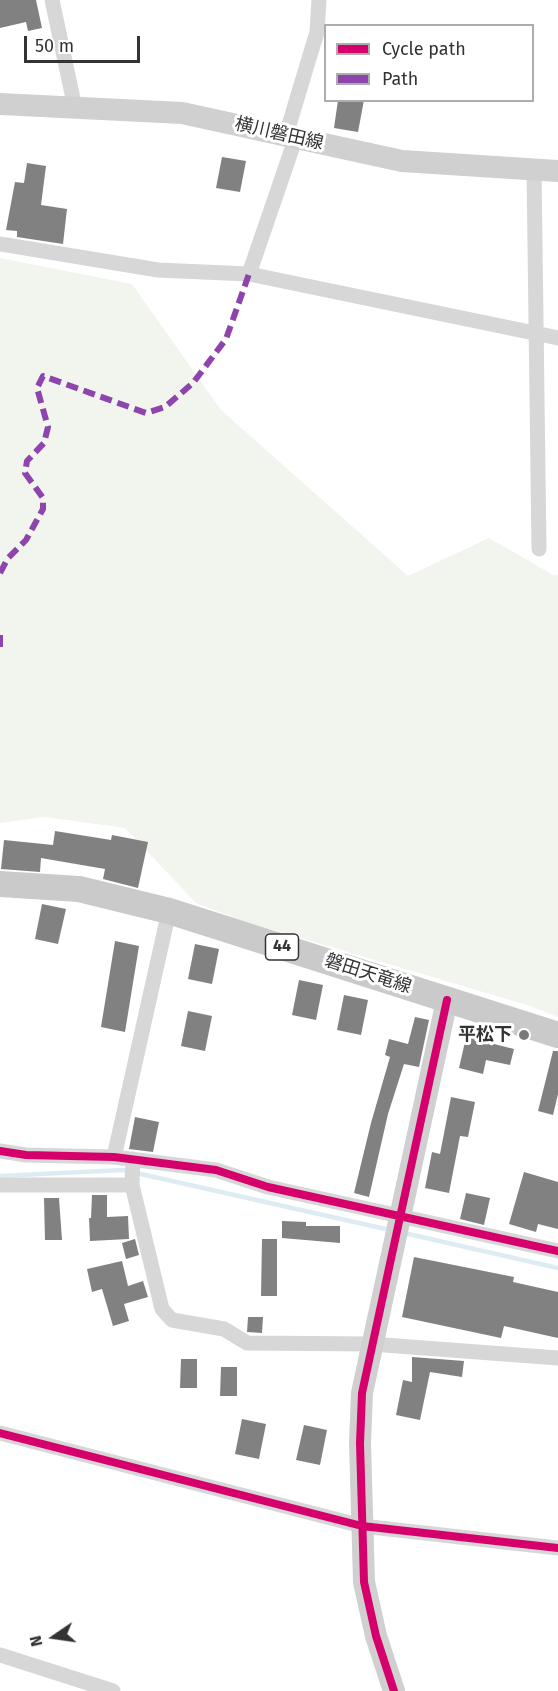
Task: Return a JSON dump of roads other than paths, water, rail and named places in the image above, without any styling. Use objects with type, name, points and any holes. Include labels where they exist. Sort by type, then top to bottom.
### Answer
[{"type":"main road","name":"磐田天竜線","points":[[0,884],[79,889],[169,911],[558,1035]]},
{"type":"street","points":[[52,0],[75,108]]},
{"type":"street","points":[[249,274],[291,136],[317,32],[318,0]]},
{"type":"street","name":"横川磐田線","points":[[0,104],[182,113],[402,160],[558,171]]},
{"type":"street","points":[[534,170],[534,333],[539,549]]},
{"type":"street","points":[[0,244],[158,270],[249,274],[558,338]]},
{"type":"street","points":[[114,1157],[169,911]]},
{"type":"street","points":[[394,1691],[376,1636],[364,1582],[360,1443],[362,1393],[447,1000]]},
{"type":"street","points":[[0,1151],[26,1155],[114,1157],[216,1170],[398,1224],[558,1251]]},
{"type":"street","points":[[133,1159],[132,1185],[162,1309],[172,1320],[224,1329],[248,1344],[371,1344],[558,1359]]},
{"type":"street","points":[[0,1185],[132,1185]]},
{"type":"street","points":[[0,1433],[362,1526],[558,1548]]},
{"type":"street","points":[[0,1655],[112,1691]]},
{"type":"waterway","points":[[0,1176],[123,1170],[390,1230]]},
{"type":"waterway","points":[[404,1233],[558,1268]]},
{"type":"place","name":"平松下","points":[[524,1035]]}]
